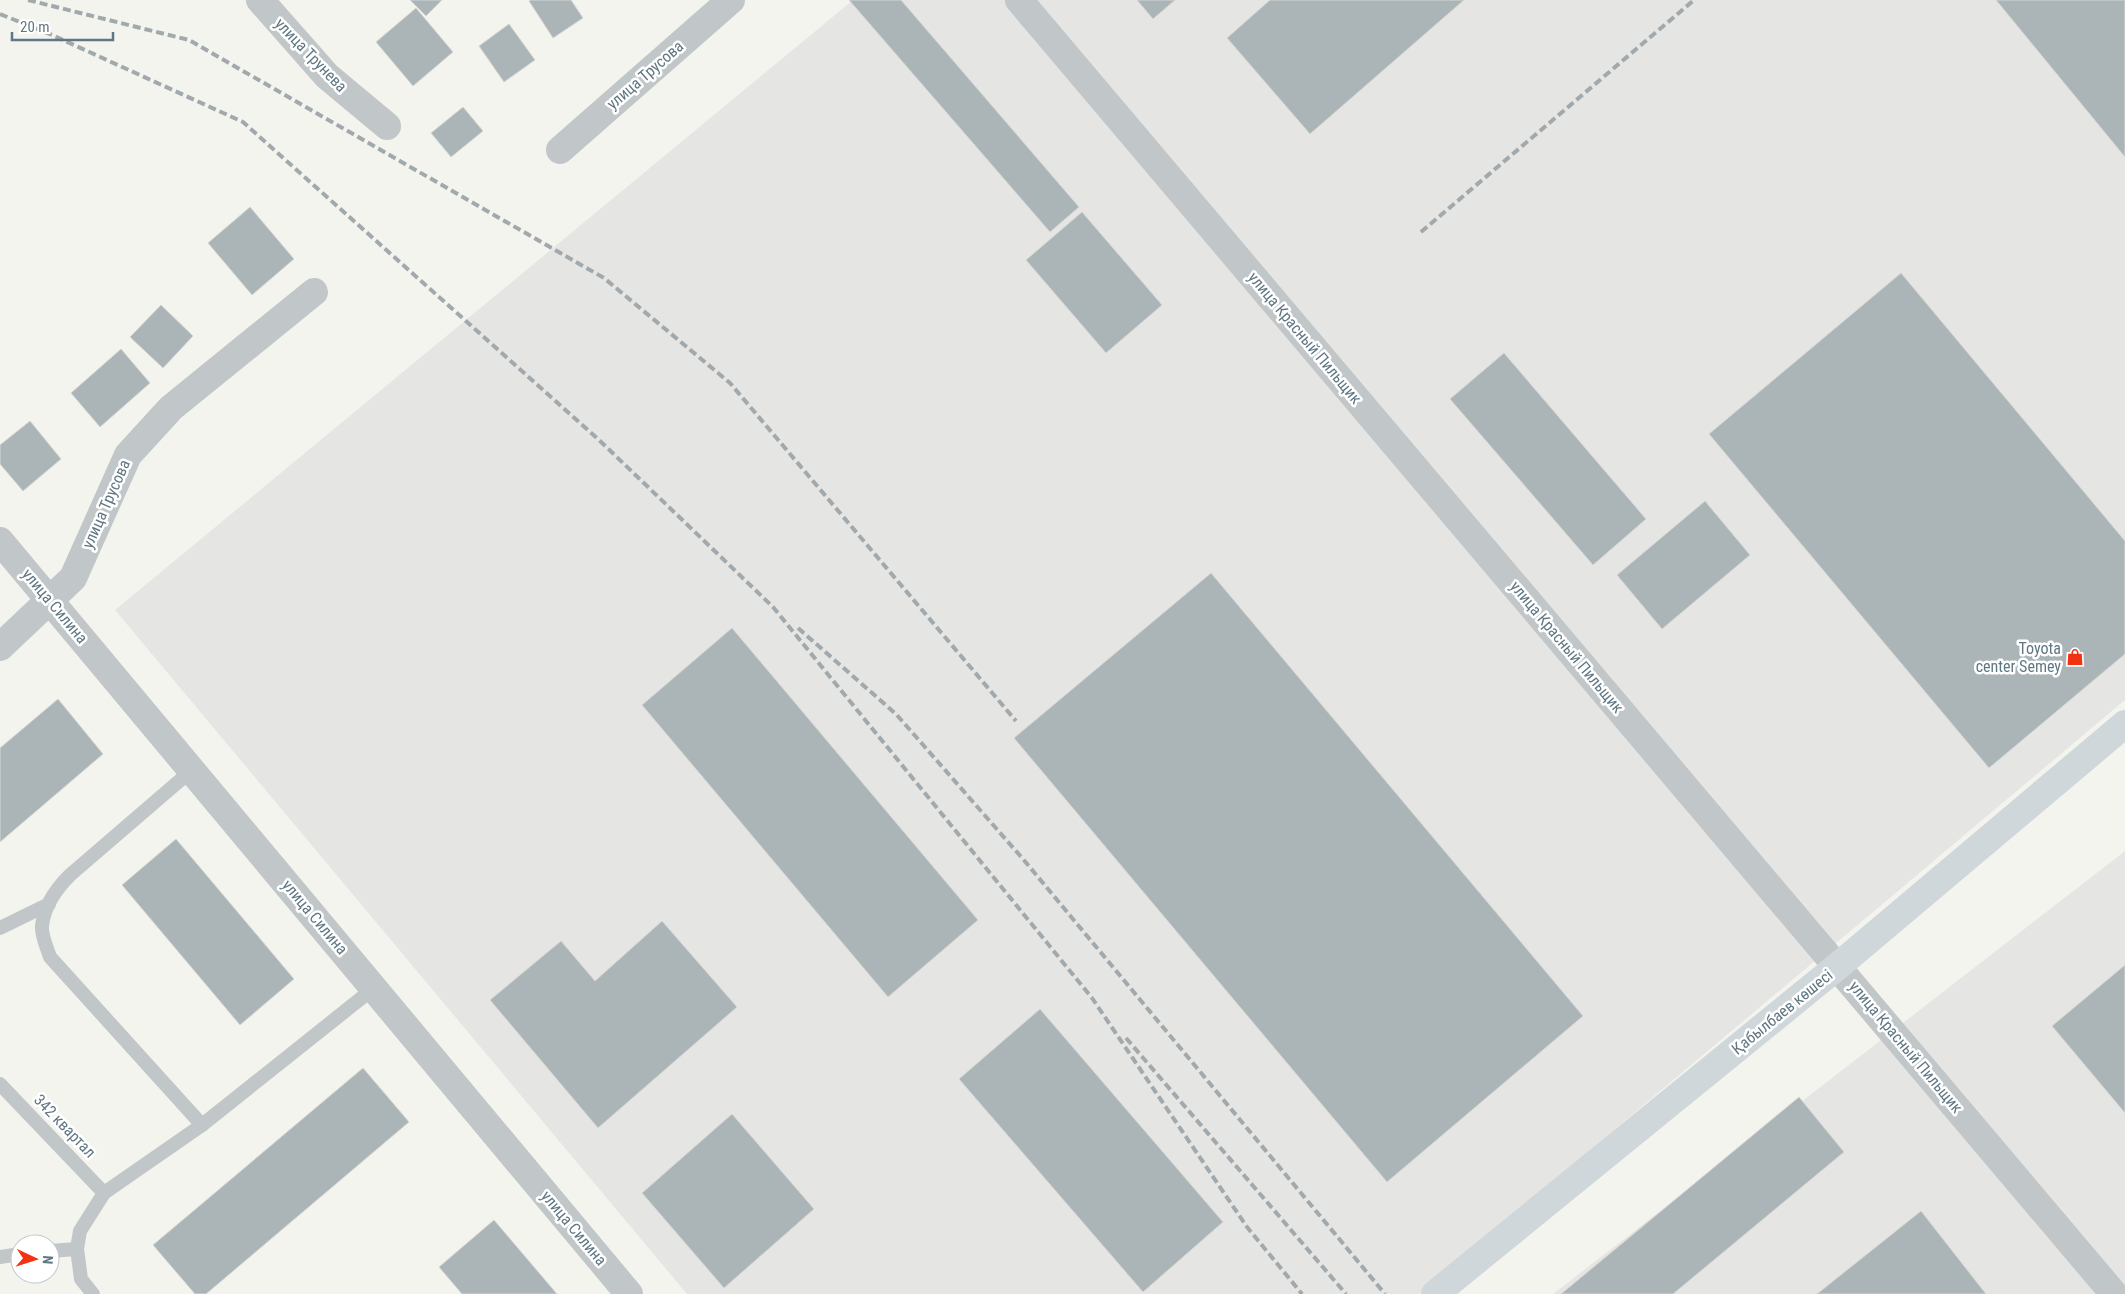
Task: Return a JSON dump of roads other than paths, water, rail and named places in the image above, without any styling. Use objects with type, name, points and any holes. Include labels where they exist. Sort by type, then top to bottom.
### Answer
[{"type":"main road","name":"Қабылбаев көшесі","points":[[1436,1294],[1838,966],[2125,724]]},
{"type":"street","name":"улица Трунева","points":[[260,0],[327,76],[387,126]]},
{"type":"street","name":"улица Трусова","points":[[560,150],[731,0]]},
{"type":"street","name":"улица Красный Пильщик","points":[[1019,0],[2114,1294]]},
{"type":"street","name":"улица Трусова","points":[[0,647],[73,578],[128,455],[171,408],[314,292]]},
{"type":"street","name":"улица Силина","points":[[0,541],[629,1294]]},
{"type":"lane","points":[[192,770],[57,888],[49,904],[42,928],[50,957],[202,1125]]},
{"type":"lane","points":[[0,928],[49,904]]},
{"type":"lane","points":[[93,1294],[81,1279],[77,1249],[80,1231],[104,1193],[202,1125],[374,988]]},
{"type":"lane","name":"342 квартал","points":[[0,1084],[104,1193]]},
{"type":"lane","points":[[60,1250],[77,1249]]},
{"type":"railway","points":[[28,0],[189,40],[604,278],[730,383],[1016,721]]},
{"type":"railway","points":[[1421,232],[1694,0]]},
{"type":"railway","points":[[0,14],[52,35],[243,122],[598,439],[773,607],[1092,998],[1247,1227],[1302,1294]]},
{"type":"railway","points":[[798,628],[896,714],[1023,859],[1385,1294]]},
{"type":"railway","points":[[1126,1038],[1346,1294]]},
{"type":"place","name":"Toyota center Semey","points":[[2075,657]]}]
